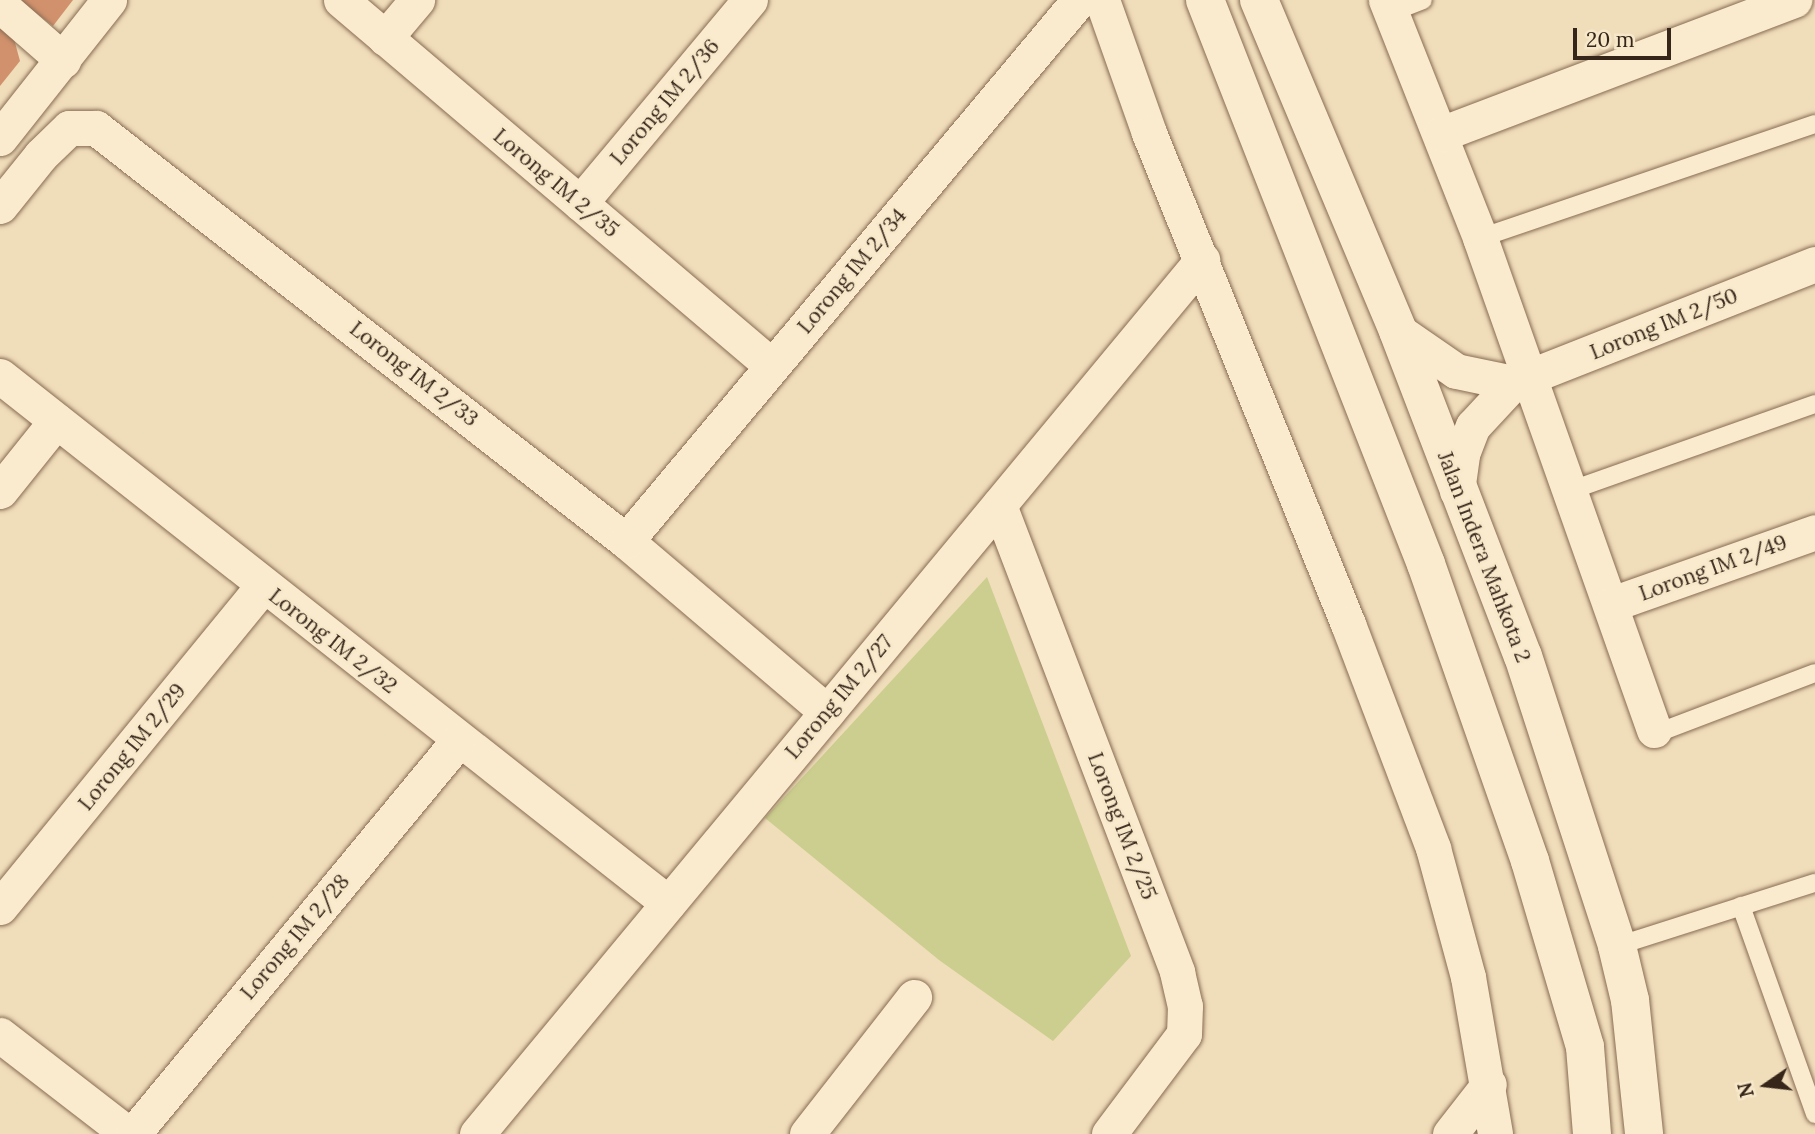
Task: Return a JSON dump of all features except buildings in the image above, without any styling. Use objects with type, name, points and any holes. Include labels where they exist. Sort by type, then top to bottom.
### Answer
[{"type":"street","points":[[0,138],[109,0]]},
{"type":"street","name":"Lorong IM 2/35","points":[[341,0],[772,366]]},
{"type":"street","points":[[385,38],[417,0]]},
{"type":"street","name":"Lorong IM 2/36","points":[[580,203],[750,0]]},
{"type":"street","name":"Lorong IM 2/34","points":[[626,541],[1079,0]]},
{"type":"street","points":[[1102,0],[1149,133],[1202,260],[1433,848],[1468,977],[1489,1083],[1495,1134]]},
{"type":"street","points":[[1205,0],[1426,564],[1530,861],[1585,1047],[1592,1134]]},
{"type":"street","name":"Jalan Indera Mahkota 2","points":[[1259,0],[1398,331],[1457,491],[1523,656],[1617,946],[1630,1000],[1644,1134]]},
{"type":"street","points":[[1441,134],[1794,0]]},
{"type":"street","points":[[1401,4],[1441,134],[1480,238],[1522,380],[1572,490],[1654,730]]},
{"type":"street","points":[[0,5],[63,60]]},
{"type":"street","name":"Lorong IM 2/33","points":[[0,206],[41,155],[69,128],[96,128],[626,541],[827,712]]},
{"type":"street","name":"Lorong IM 2/27","points":[[477,1134],[1202,260]]},
{"type":"street","name":"Lorong IM 2/50","points":[[1522,380],[1815,264]]},
{"type":"street","points":[[1398,331],[1455,371],[1522,380]]},
{"type":"street","name":"Lorong IM 2/32","points":[[0,376],[458,741],[668,903]]},
{"type":"street","points":[[1457,491],[1462,454],[1473,426],[1522,380]]},
{"type":"street","points":[[0,491],[56,421]]},
{"type":"street","name":"Lorong IM 2/25","points":[[999,505],[1177,972],[1185,1006],[1184,1034],[1109,1134]]},
{"type":"street","name":"Lorong IM 2/49","points":[[1612,604],[1815,532]]},
{"type":"street","name":"Lorong IM 2/29","points":[[0,907],[263,586]]},
{"type":"street","name":"Lorong IM 2/28","points":[[130,1134],[458,741]]},
{"type":"street","points":[[807,1134],[914,997]]},
{"type":"street","points":[[0,1035],[130,1134]]},
{"type":"street","points":[[1450,1134],[1489,1083]]},
{"type":"lane","points":[[1480,238],[1815,124]]},
{"type":"lane","points":[[1572,490],[1815,404]]},
{"type":"lane","points":[[1654,730],[1665,730],[1815,673]]},
{"type":"lane","points":[[1617,946],[1815,883]]},
{"type":"lane","points":[[1741,906],[1815,1115]]},
{"type":"green space","points":[[987,577],[1131,956],[1053,1041],[939,960],[765,818]]}]
